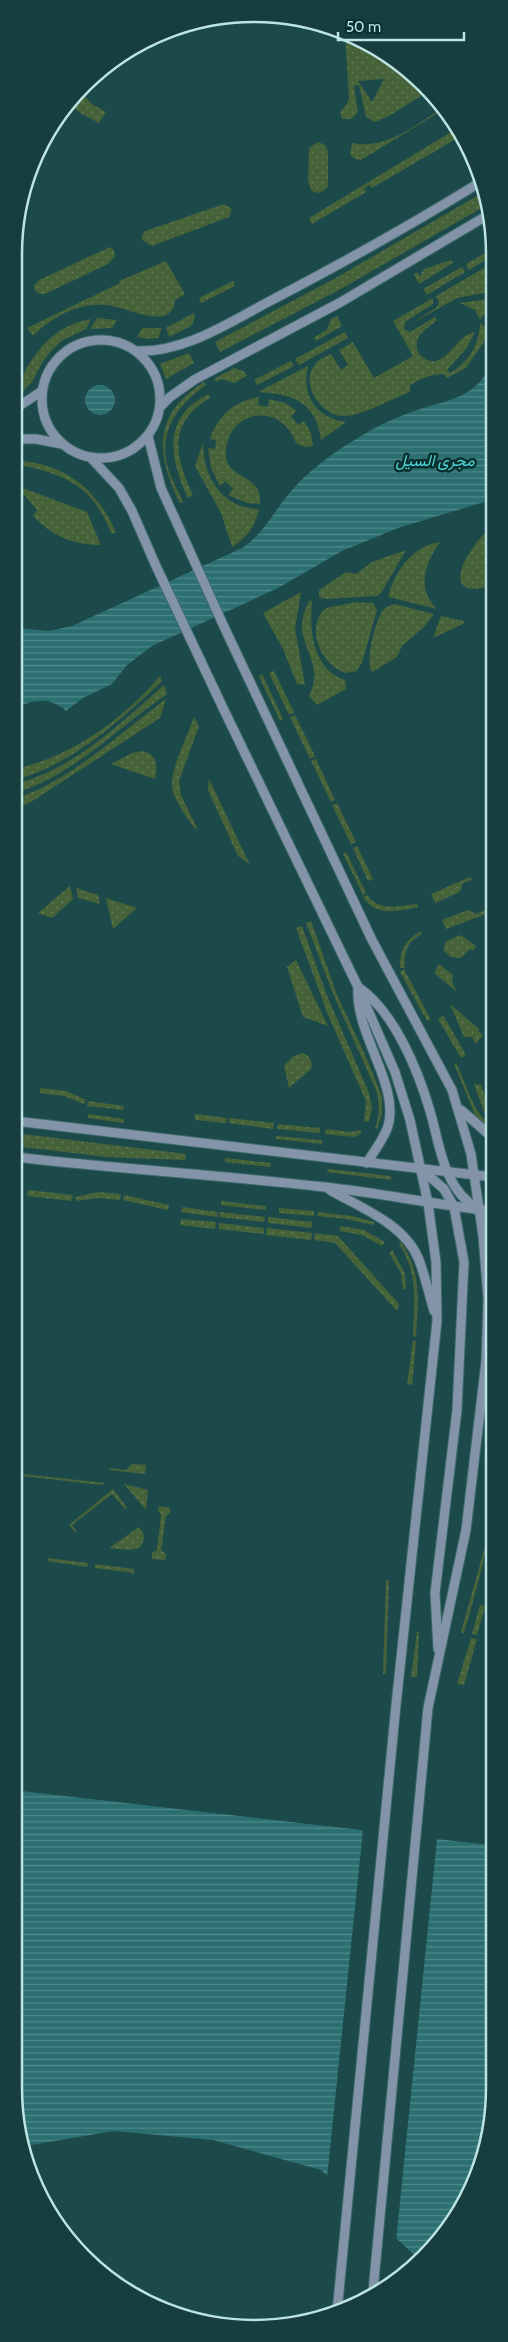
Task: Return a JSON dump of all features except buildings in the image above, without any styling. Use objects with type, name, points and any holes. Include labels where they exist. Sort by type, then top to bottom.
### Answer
[{"type":"street","points":[[137,351],[151,352],[177,346],[237,318],[363,252],[475,185]]},
{"type":"street","points":[[160,407],[194,380],[341,302],[483,218]]},
{"type":"street","points":[[22,439],[36,439],[62,444],[76,453],[92,458],[104,459],[123,454],[140,445],[156,422],[161,394],[156,376],[146,360],[137,351],[125,344],[98,339],[72,347],[52,365],[42,391],[42,406],[46,420],[62,444]]},
{"type":"street","points":[[22,404],[42,391]]},
{"type":"street","points":[[148,436],[161,488],[226,631],[372,940],[445,1072],[459,1108],[468,1139],[475,1175],[486,1267]]},
{"type":"street","points":[[92,458],[111,477],[126,499],[312,896],[358,987],[403,1096],[428,1203],[436,1262],[437,1321],[396,1705],[338,2304]]},
{"type":"street","points":[[358,987],[359,1014],[387,1090],[390,1110],[384,1134],[367,1163]]},
{"type":"street","points":[[358,987],[377,1002],[406,1050],[422,1089],[447,1172],[462,1198],[479,1209]]},
{"type":"street","points":[[459,1108],[486,1133]]},
{"type":"street","points":[[22,1123],[486,1176]]},
{"type":"street","points":[[22,1158],[162,1173],[324,1187],[454,1207],[486,1210]]},
{"type":"street","points":[[421,1169],[444,1189],[454,1207],[462,1244],[464,1289],[457,1410],[435,1593],[439,1656]]},
{"type":"street","points":[[324,1187],[386,1222],[402,1235],[418,1258],[437,1321]]},
{"type":"street","points":[[373,2286],[428,1708],[466,1530],[486,1361]]},
{"type":"green space","points":[[345,41],[395,70],[422,95],[389,116],[375,122],[366,117],[359,85],[354,86],[358,112],[352,119],[342,119],[340,112],[347,104],[349,98]],"holes":[[[384,79],[372,102],[358,81]]]},
{"type":"green space","points":[[85,96],[92,104],[106,112],[99,123],[74,108]]},
{"type":"green space","points":[[437,112],[438,113],[361,160],[355,159],[350,154],[352,143],[376,143],[388,140],[410,129]]},
{"type":"green space","points":[[451,132],[455,140],[372,188],[370,185],[364,188],[366,192],[312,224],[309,218]]},
{"type":"green space","points":[[318,142],[325,145],[328,152],[328,186],[318,193],[311,190],[308,181],[309,148]]},
{"type":"green space","points":[[478,195],[481,208],[339,290],[220,352],[215,342],[334,279]]},
{"type":"green space","points":[[224,204],[232,209],[229,217],[152,246],[142,240],[142,235],[145,231]]},
{"type":"green space","points":[[110,247],[114,250],[115,256],[108,264],[45,294],[35,291],[34,286],[39,280]]},
{"type":"green space","points":[[486,253],[486,260],[469,270],[466,264]]},
{"type":"green space","points":[[451,260],[453,263],[419,284],[414,274],[417,272],[420,276],[424,269]]},
{"type":"green space","points":[[166,261],[185,294],[175,300],[173,309],[168,314],[161,316],[144,315],[110,305],[93,305],[76,308],[60,315],[33,336],[27,328],[120,283],[119,281]]},
{"type":"green space","points":[[462,267],[465,272],[427,295],[423,289]]},
{"type":"green space","points":[[486,267],[486,293],[457,298],[409,325],[437,307],[439,302],[436,296]]},
{"type":"green space","points":[[233,281],[235,286],[201,303],[199,298]]},
{"type":"green space","points":[[433,298],[433,304],[405,322],[404,329],[410,332],[435,317],[437,320],[420,334],[417,343],[419,354],[433,361],[444,357],[465,336],[475,332],[466,349],[447,370],[450,373],[463,364],[472,352],[478,339],[480,323],[486,327],[486,339],[466,368],[447,378],[444,374],[440,374],[421,379],[410,386],[410,392],[358,414],[342,416],[326,409],[314,395],[310,378],[312,369],[322,358],[331,354],[341,370],[348,365],[339,350],[353,342],[374,378],[413,356],[393,321]]},
{"type":"green space","points":[[486,299],[486,312],[480,320],[475,310],[460,303]]},
{"type":"green space","points":[[194,313],[195,318],[191,326],[169,337],[166,328]]},
{"type":"green space","points":[[337,316],[342,326],[316,341],[314,337],[327,330],[331,319]]},
{"type":"green space","points":[[97,318],[117,320],[112,328],[90,329]]},
{"type":"green space","points":[[91,319],[86,329],[63,340],[53,349],[43,361],[32,382],[22,392],[22,377],[37,353],[51,337],[79,322]]},
{"type":"green space","points":[[142,328],[162,328],[158,338],[149,339],[137,337]]},
{"type":"green space","points":[[345,332],[348,338],[299,365],[295,359]]},
{"type":"green space","points":[[189,353],[194,363],[166,379],[160,364]]},
{"type":"green space","points":[[291,361],[294,366],[257,385],[254,380]]},
{"type":"green space","points":[[308,366],[307,386],[313,403],[326,416],[346,422],[321,440],[314,416],[308,408],[292,398],[258,392]]},
{"type":"green space","points":[[234,368],[244,371],[247,376],[234,383],[222,379],[216,382],[214,379]]},
{"type":"green space","points":[[204,382],[206,385],[181,407],[170,426],[167,436],[165,447],[167,465],[183,502],[180,503],[166,468],[163,436],[167,422],[175,408],[187,395]]},
{"type":"green space","points":[[209,394],[210,398],[196,408],[187,418],[181,429],[179,454],[193,495],[188,498],[177,468],[174,440],[177,426],[183,414],[194,403]]},
{"type":"green space","points":[[259,397],[258,405],[268,407],[269,399],[285,403],[297,411],[291,416],[298,425],[304,421],[311,433],[313,446],[304,447],[296,443],[289,429],[279,420],[267,416],[255,416],[244,420],[234,428],[228,440],[226,455],[228,463],[232,469],[251,481],[256,487],[260,504],[247,503],[228,495],[233,489],[225,481],[220,486],[211,468],[208,448],[215,449],[216,440],[210,439],[213,430],[228,411],[242,402]]},
{"type":"green space","points":[[203,443],[207,468],[217,488],[225,497],[235,503],[259,509],[250,531],[232,547],[221,513],[195,466]]},
{"type":"green space","points":[[23,461],[54,469],[80,483],[100,505],[116,532],[112,534],[98,507],[81,488],[43,470],[23,466]]},
{"type":"green space","points":[[22,488],[87,512],[101,545],[72,541],[55,534],[33,516],[37,510],[22,492]]},
{"type":"green space","points":[[486,532],[486,587],[475,589],[464,586],[460,579],[467,558],[474,545]]},
{"type":"green space","points":[[440,542],[430,559],[425,576],[427,593],[430,601],[437,609],[388,597],[395,578],[406,561],[421,549],[430,544]]},
{"type":"green space","points":[[406,550],[381,593],[377,596],[325,599],[319,597],[319,590],[346,572],[356,574],[372,562]]},
{"type":"green space","points":[[301,592],[295,629],[305,685],[297,684],[283,649],[263,613]]},
{"type":"green space","points":[[310,600],[312,602],[311,625],[315,648],[326,668],[334,675],[345,680],[346,689],[317,705],[309,696],[314,682],[314,670],[302,627]]},
{"type":"green space","points":[[356,602],[373,603],[377,610],[362,663],[356,671],[346,673],[329,663],[323,654],[318,645],[316,625],[326,608]]},
{"type":"green space","points":[[394,604],[434,614],[424,627],[402,646],[397,657],[372,672],[370,667],[370,650],[377,623],[383,610]]},
{"type":"green space","points":[[441,616],[464,621],[463,624],[433,638]]},
{"type":"green space","points":[[274,671],[294,712],[289,715],[269,673]]},
{"type":"green space","points":[[262,674],[283,719],[280,721],[259,676]]},
{"type":"green space","points":[[160,676],[162,681],[94,740],[57,763],[22,778],[22,767],[57,755],[95,734],[113,721]]},
{"type":"green space","points":[[164,685],[167,694],[76,763],[56,775],[22,790],[22,782],[57,768],[113,730]]},
{"type":"green space","points":[[166,699],[160,718],[31,802],[22,806],[22,795],[54,781],[113,741]]},
{"type":"green space","points":[[295,715],[315,756],[310,759],[290,717]]},
{"type":"green space","points":[[194,717],[199,726],[179,781],[181,795],[197,828],[195,829],[177,802],[172,784],[175,765]]},
{"type":"green space","points":[[141,751],[150,754],[155,761],[155,779],[111,764],[132,753]]},
{"type":"green space","points":[[316,759],[335,800],[331,802],[311,761]]},
{"type":"green space","points":[[209,779],[250,865],[238,856],[208,790]]},
{"type":"green space","points":[[337,803],[356,842],[351,844],[332,805]]},
{"type":"green space","points":[[357,846],[373,879],[368,881],[353,848]]},
{"type":"green space","points":[[346,852],[366,893],[363,895],[343,854]]},
{"type":"green space","points":[[470,877],[472,880],[463,883],[460,892],[435,903],[431,894]]},
{"type":"green space","points":[[70,886],[73,899],[52,918],[38,913]]},
{"type":"green space","points":[[76,888],[98,895],[100,904],[78,898]]},
{"type":"green space","points":[[367,895],[378,904],[384,906],[396,907],[417,904],[418,907],[395,911],[380,910],[368,903],[363,897]]},
{"type":"green space","points":[[106,898],[137,908],[113,929]]},
{"type":"green space","points":[[468,910],[476,914],[485,910],[486,914],[446,929],[442,920]]},
{"type":"green space","points":[[311,921],[337,995],[367,1059],[382,1097],[382,1114],[377,1129],[375,1128],[379,1114],[379,1104],[376,1090],[334,996],[306,923]]},
{"type":"green space","points":[[302,926],[328,998],[369,1093],[372,1108],[369,1122],[364,1121],[366,1101],[328,1015],[296,928]]},
{"type":"green space","points":[[421,931],[422,934],[413,940],[406,952],[405,968],[400,968],[404,946]]},
{"type":"green space","points":[[461,935],[476,946],[473,951],[470,949],[461,958],[451,957],[443,950],[446,941]]},
{"type":"green space","points":[[296,960],[328,1026],[303,1017],[287,967]]},
{"type":"green space","points":[[439,964],[453,975],[452,982],[457,992],[434,973]]},
{"type":"green space","points":[[404,969],[431,1020],[427,1021],[400,972]]},
{"type":"green space","points":[[450,1004],[479,1029],[478,1031],[483,1035],[476,1044],[472,1037],[464,1037]]},
{"type":"green space","points":[[443,1015],[466,1055],[461,1058],[438,1019]]},
{"type":"green space","points":[[302,1053],[310,1059],[312,1063],[311,1069],[289,1088],[284,1065],[294,1056]]},
{"type":"green space","points":[[456,1063],[460,1071],[475,1107],[486,1121],[486,1126],[476,1117],[454,1064]]},
{"type":"green space","points":[[474,1084],[481,1085],[486,1097],[486,1114]]},
{"type":"green space","points":[[40,1088],[66,1091],[86,1100],[84,1104],[64,1096],[40,1093]]},
{"type":"green space","points":[[88,1101],[124,1106],[123,1110],[87,1106]]},
{"type":"green space","points":[[88,1114],[124,1119],[123,1123],[88,1118]]},
{"type":"green space","points":[[195,1114],[227,1118],[226,1123],[195,1120]]},
{"type":"green space","points":[[229,1118],[274,1123],[273,1129],[229,1123]]},
{"type":"green space","points":[[278,1124],[320,1128],[320,1133],[277,1129]]},
{"type":"green space","points":[[326,1129],[351,1132],[360,1130],[362,1133],[354,1137],[325,1134]]},
{"type":"green space","points":[[22,1134],[186,1154],[185,1160],[106,1157],[22,1147]]},
{"type":"green space","points":[[276,1136],[322,1140],[322,1144],[276,1139]]},
{"type":"green space","points":[[225,1158],[271,1163],[270,1167],[225,1162]]},
{"type":"green space","points":[[328,1169],[391,1176],[391,1180],[327,1172]]},
{"type":"green space","points":[[28,1190],[73,1195],[72,1201],[27,1196]]},
{"type":"green space","points":[[98,1192],[121,1194],[120,1200],[98,1198],[76,1201],[75,1197]]},
{"type":"green space","points":[[124,1195],[169,1205],[168,1210],[123,1200]]},
{"type":"green space","points":[[221,1201],[266,1206],[266,1210],[221,1205]]},
{"type":"green space","points":[[182,1207],[218,1212],[217,1217],[181,1212]]},
{"type":"green space","points":[[279,1208],[314,1211],[314,1216],[279,1213]]},
{"type":"green space","points":[[220,1212],[265,1217],[264,1222],[219,1217]]},
{"type":"green space","points":[[318,1212],[352,1216],[374,1222],[373,1225],[346,1219],[317,1216]]},
{"type":"green space","points":[[268,1217],[312,1222],[312,1228],[268,1223]]},
{"type":"green space","points":[[181,1219],[216,1222],[215,1229],[180,1225]]},
{"type":"green space","points":[[219,1223],[264,1228],[263,1234],[219,1229]]},
{"type":"green space","points":[[340,1226],[364,1230],[385,1242],[382,1246],[362,1235],[340,1231]]},
{"type":"green space","points":[[267,1228],[312,1233],[311,1240],[266,1235]]},
{"type":"green space","points":[[315,1233],[338,1236],[399,1304],[397,1311],[335,1243],[314,1240]]},
{"type":"green space","points":[[401,1242],[408,1253],[416,1276],[418,1299],[416,1337],[413,1336],[414,1288],[410,1266],[399,1244]]},
{"type":"green space","points":[[392,1250],[405,1273],[406,1290],[403,1289],[401,1273],[389,1253]]},
{"type":"green space","points":[[413,1341],[416,1341],[412,1385],[407,1384]]},
{"type":"green space","points":[[132,1464],[146,1465],[145,1474],[109,1470],[110,1468],[126,1470]]},
{"type":"green space","points":[[22,1474],[105,1483],[101,1485],[22,1476]]},
{"type":"green space","points":[[124,1484],[148,1490],[146,1510]]},
{"type":"green space","points":[[113,1489],[127,1508],[125,1509],[112,1494],[72,1525],[77,1531],[75,1532],[69,1525]]},
{"type":"green space","points":[[159,1506],[170,1508],[170,1513],[166,1516],[161,1550],[166,1554],[165,1560],[152,1559],[152,1553],[157,1550],[161,1515],[158,1511]]},
{"type":"green space","points":[[139,1527],[144,1538],[139,1548],[129,1550],[109,1548]]},
{"type":"green space","points":[[486,1543],[480,1576],[464,1633],[461,1632]]},
{"type":"green space","points":[[48,1558],[88,1563],[87,1567],[48,1561]]},
{"type":"green space","points":[[95,1564],[134,1569],[134,1573],[95,1568]]},
{"type":"green space","points":[[386,1580],[389,1581],[386,1674],[383,1674]]},
{"type":"green space","points":[[480,1605],[485,1606],[477,1635],[472,1634]]},
{"type":"green space","points":[[417,1632],[419,1632],[417,1677],[411,1677]]},
{"type":"green space","points":[[471,1638],[477,1639],[464,1685],[457,1684]]},
{"type":"water","name":"مجرى السيل","points":[[486,374],[486,501],[398,528],[342,551],[278,588],[152,646],[127,665],[112,684],[83,698],[66,711],[48,701],[34,701],[22,706],[22,629],[49,631],[72,626],[242,548],[262,530],[295,487],[312,470],[341,448],[388,422],[462,395],[479,383]]},
{"type":"water","points":[[100,385],[106,386],[114,394],[114,406],[106,414],[100,415],[94,414],[86,406],[85,400],[86,394],[94,386]]},
{"type":"water","points":[[22,1791],[486,1844],[486,2088],[484,2118],[478,2148],[462,2190],[438,2229],[415,2255],[321,2170],[213,2140],[114,2131],[29,2145],[24,2118],[22,2088]]},
{"type":"pier","points":[[22,1788],[486,1842],[486,1844],[437,1839],[396,2241],[327,2178],[363,1830],[22,1791]]}]
